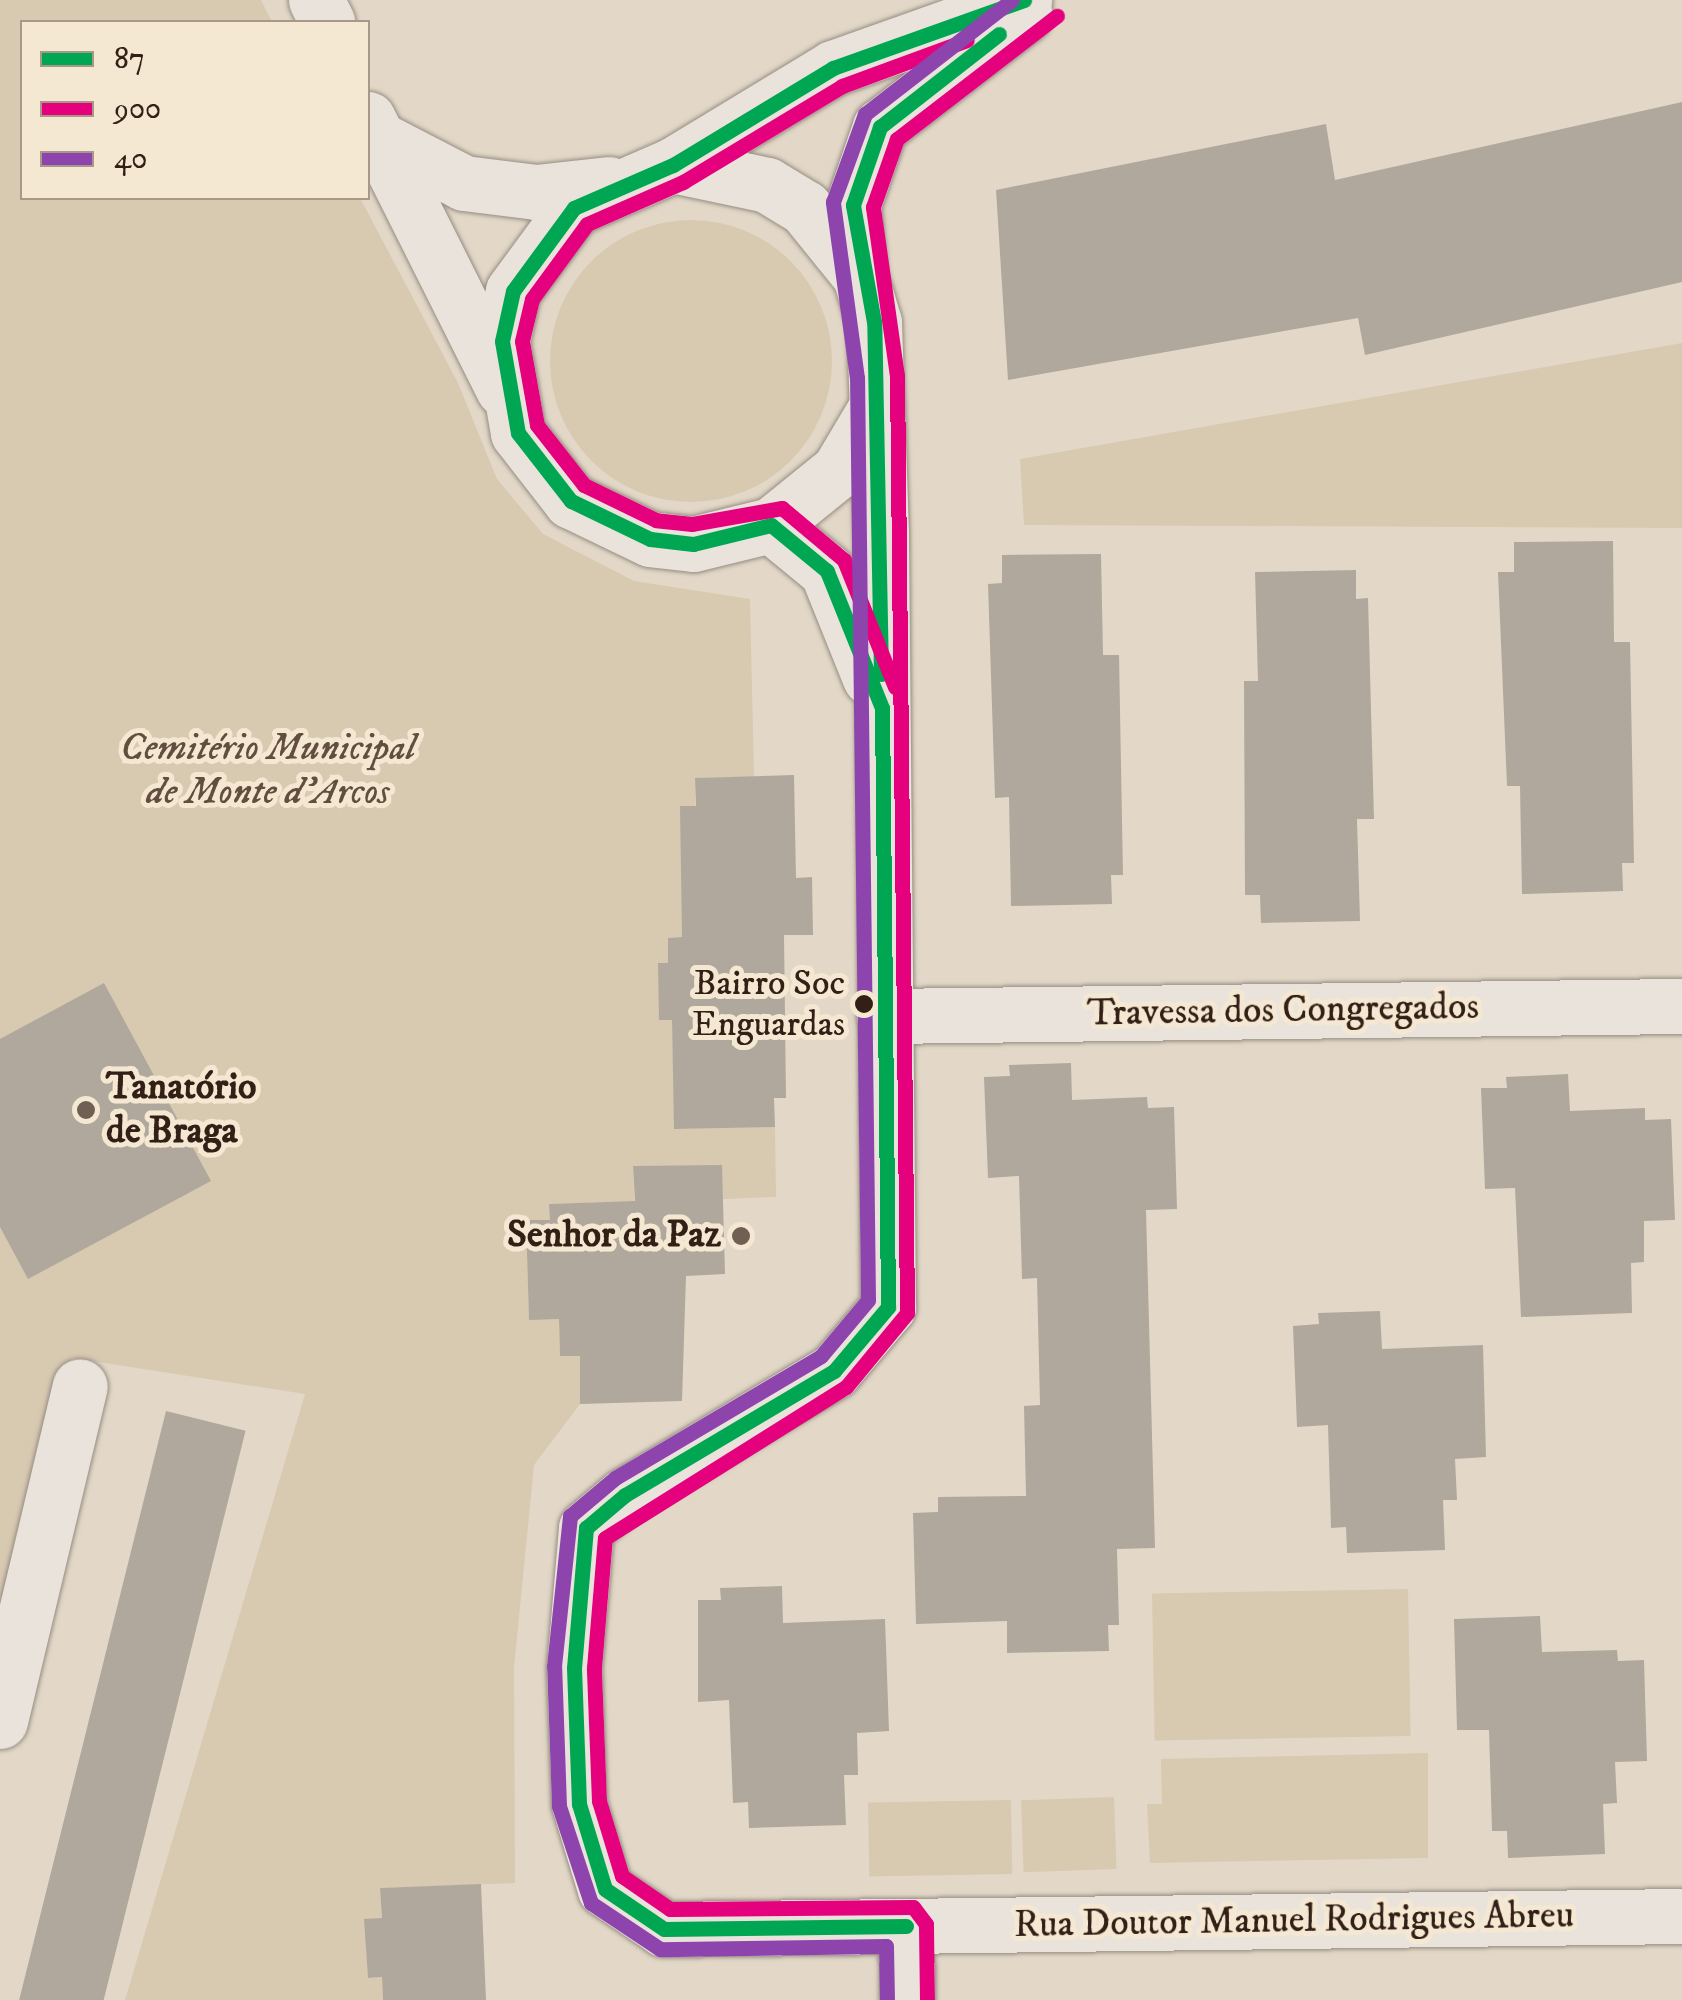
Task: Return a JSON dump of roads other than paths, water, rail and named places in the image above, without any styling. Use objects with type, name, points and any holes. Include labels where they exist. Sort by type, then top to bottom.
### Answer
[{"type":"street","points":[[504,392],[502,341],[530,261],[574,208],[618,183],[673,165],[833,68],[1024,0]]},
{"type":"street","points":[[860,276],[853,205],[880,128],[1045,0]]},
{"type":"street","points":[[371,128],[464,183],[536,192],[618,183]]},
{"type":"street","points":[[371,128],[540,471],[609,525],[693,544],[771,525],[839,470],[877,406]]},
{"type":"street","points":[[673,165],[768,186],[805,208],[860,276]]},
{"type":"street","name":"Rua Doutor Manuel Rodrigues Abreu","points":[[860,276],[874,322],[877,406],[888,1308],[834,1371],[625,1495],[586,1528],[574,1668],[579,1804],[605,1890],[664,1929],[1682,1916]]},
{"type":"street","name":"Rua Doutor Manuel Rodrigues Abreu","points":[[771,525],[827,571],[882,708]]},
{"type":"street","name":"Travessa dos Congregados","points":[[884,1016],[1682,1006]]},
{"type":"street","points":[[0,1721],[80,1386]]},
{"type":"street","points":[[906,1926],[907,2000]]},
{"type":"place","name":"Bairro Soc Enguardas","points":[[864,1004]]},
{"type":"place","name":"Tanatório de Braga","points":[[86,1110]]},
{"type":"place","name":"Senhor da Paz","points":[[741,1236]]},
{"type":"park label","name":"Cemitério Municipal de Monte d'Arcos","points":[[268,771]]}]
